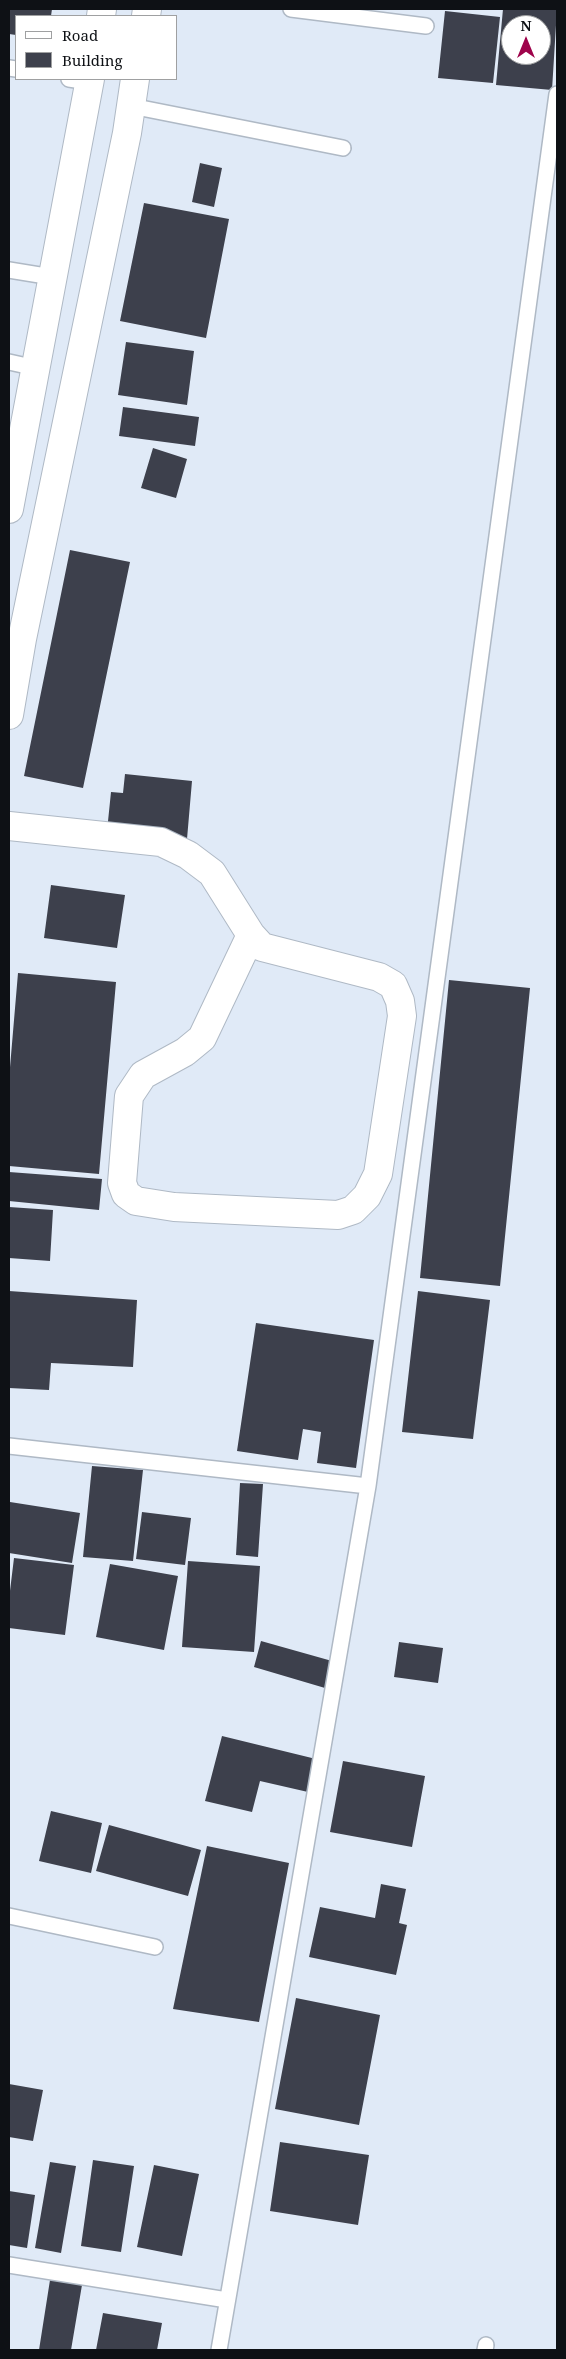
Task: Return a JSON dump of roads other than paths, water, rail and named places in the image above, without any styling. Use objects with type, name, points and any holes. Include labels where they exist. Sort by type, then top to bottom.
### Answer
[{"type":"street","points":[[9,508],[52,277],[83,80]]},
{"type":"street","points":[[9,715],[22,639],[135,80]]},
{"type":"street","points":[[9,826],[160,842],[188,854],[212,873],[251,934],[262,947],[379,977],[393,985],[400,1001],[402,1016],[378,1174],[367,1196],[353,1210],[338,1215],[174,1208],[136,1201],[126,1194],[122,1183],[129,1096],[143,1075],[185,1052],[202,1038],[251,934]]},
{"type":"lane","points":[[291,9],[426,26]]},
{"type":"lane","points":[[219,2350],[368,1486],[557,94]]},
{"type":"lane","points":[[131,106],[343,148]]},
{"type":"lane","points":[[9,270],[52,277]]},
{"type":"lane","points":[[9,362],[36,368]]},
{"type":"lane","points":[[9,1446],[368,1486]]},
{"type":"lane","points":[[9,1916],[155,1947]]},
{"type":"lane","points":[[9,2265],[227,2300]]}]
